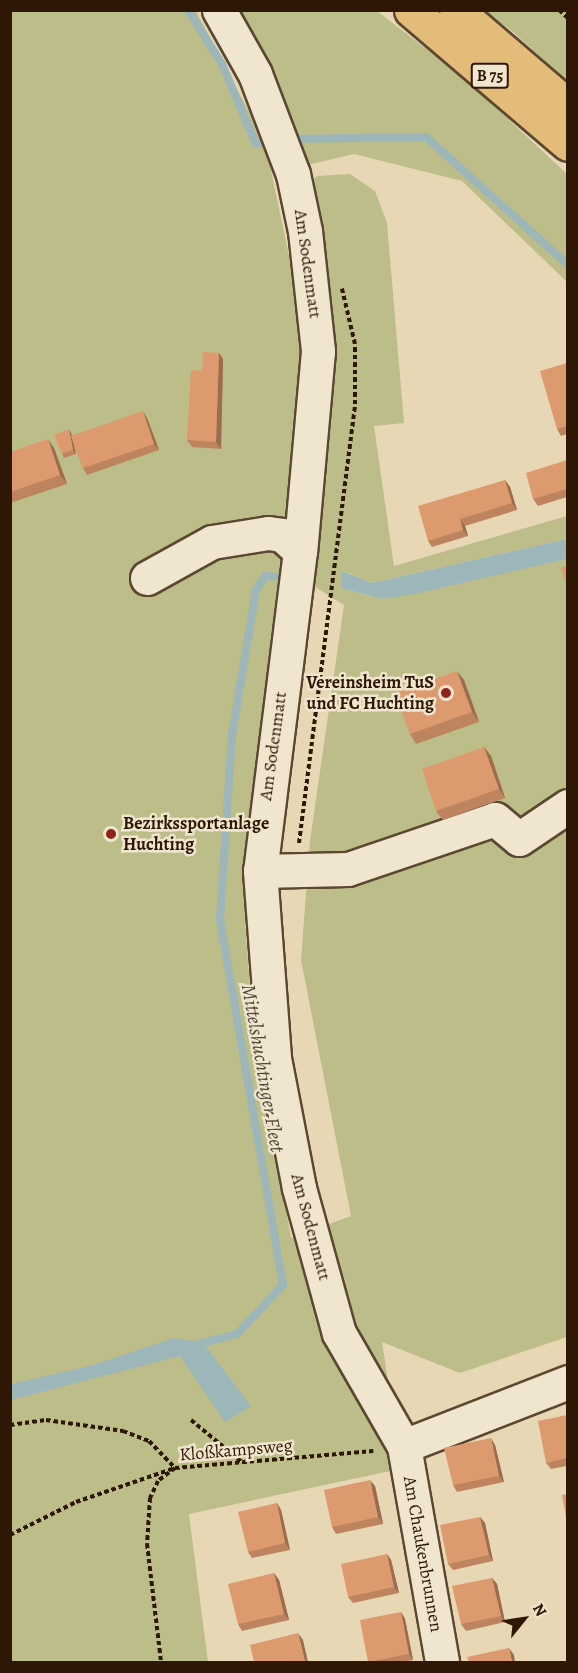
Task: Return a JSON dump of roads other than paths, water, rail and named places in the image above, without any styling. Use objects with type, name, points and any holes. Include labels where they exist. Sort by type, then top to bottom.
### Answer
[{"type":"highway","name":"B 75","points":[[411,10],[567,144]]},
{"type":"highway","name":"B 75","points":[[456,10],[567,106]]},
{"type":"street","name":"Am Sodenmatt","points":[[219,10],[281,137],[305,231],[318,351],[283,540],[260,871],[274,1058],[299,1188],[339,1333],[404,1446]]},
{"type":"street","points":[[147,578],[212,542],[283,540]]},
{"type":"street","points":[[260,871],[295,868],[348,869],[495,819],[519,839],[567,806]]},
{"type":"street","points":[[404,1446],[567,1382]]},
{"type":"street","name":"Am Chaukenbrunnen","points":[[404,1446],[442,1662]]},
{"type":"water","points":[[567,539],[567,559],[414,594],[382,599],[341,588],[342,571],[372,583]]},
{"type":"water","points":[[174,1338],[203,1343],[251,1406],[225,1422],[180,1356],[11,1400],[11,1384],[93,1365]]},
{"type":"waterway","points":[[188,10],[222,64],[256,144],[272,141]]},
{"type":"waterway","points":[[287,139],[426,137],[568,265]]},
{"type":"waterway","name":"Mittelshuchtinger Fleet","points":[[195,1345],[237,1334],[283,1285],[220,920],[232,735],[256,590],[265,576],[281,577]]},
{"type":"place","name":"Vereinsheim TuS und FC Huchting","points":[[446,693]]},
{"type":"place","name":"Bezirkssportanlage Huchting","points":[[111,834]]}]
